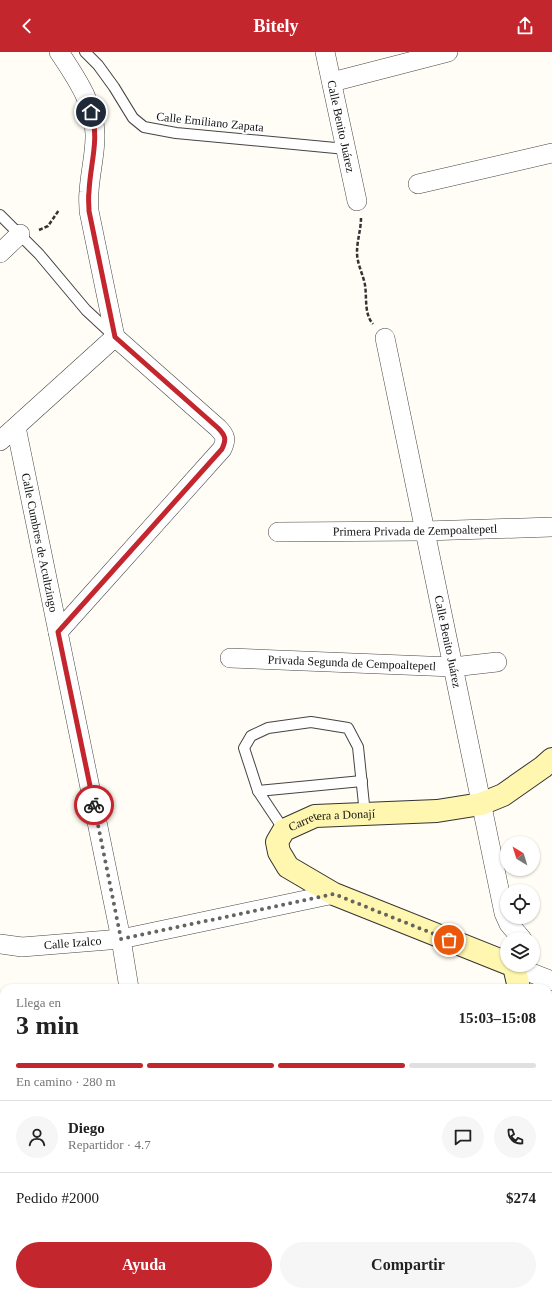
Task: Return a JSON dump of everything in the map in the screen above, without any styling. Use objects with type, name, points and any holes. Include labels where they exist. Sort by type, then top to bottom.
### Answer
[{"type":"main road","name":"Carretera a Donají","points":[[500,960],[334,894],[288,867],[279,852],[277,842],[284,830],[315,816],[437,811],[482,804],[503,795],[552,759]]},
{"type":"main road","points":[[514,972],[518,984]]},
{"type":"street","points":[[58,632],[222,449],[226,440],[225,436],[218,428],[115,337],[89,211],[89,192],[96,135],[94,120],[88,103],[78,83],[59,52]]},
{"type":"street","name":"Calle Benito Juárez","points":[[326,52],[357,201]]},
{"type":"street","points":[[332,82],[448,52]]},
{"type":"street","points":[[418,184],[552,153]]},
{"type":"street","points":[[0,253],[28,233]]},
{"type":"street","points":[[0,441],[115,337]]},
{"type":"street","name":"Calle Benito Juárez","points":[[385,338],[506,919],[514,932]]},
{"type":"street","name":"Calle Cumbres de Acultzingo","points":[[16,427],[121,939],[128,984]]},
{"type":"street","name":"Primera Privada de Zempoaltepetl","points":[[278,532],[425,531],[552,527]]},
{"type":"street","name":"Privada Segunda de Cempoaltepetl","points":[[230,658],[453,667],[497,662]]},
{"type":"street","name":"Calle Izalco","points":[[0,944],[22,947],[121,939],[334,894]]},
{"type":"street","name":"Carretera a Donají","points":[[530,972],[552,981]]},
{"type":"lane","name":"Calle Emiliano Zapata","points":[[85,52],[114,87],[133,118],[144,127],[176,133],[346,149]]},
{"type":"lane","points":[[0,215],[28,233],[39,254],[86,310],[115,337]]},
{"type":"lane","points":[[284,830],[258,791],[244,748],[251,736],[268,728],[312,722],[348,728],[358,747],[365,814]]},
{"type":"lane","points":[[258,791],[362,781]]},
{"type":"path","points":[[28,233],[48,226],[60,210]]},
{"type":"path","points":[[361,225],[357,251],[358,263],[365,284],[366,304],[370,321],[385,338]]},
{"type":"way so far","points":[[94,805],[121,939],[334,894],[449,940]]},
{"type":"route","points":[[91,112],[94,120],[96,135],[89,192],[89,211],[115,337],[218,428],[225,436],[226,440],[222,449],[58,632],[94,805]]}]
